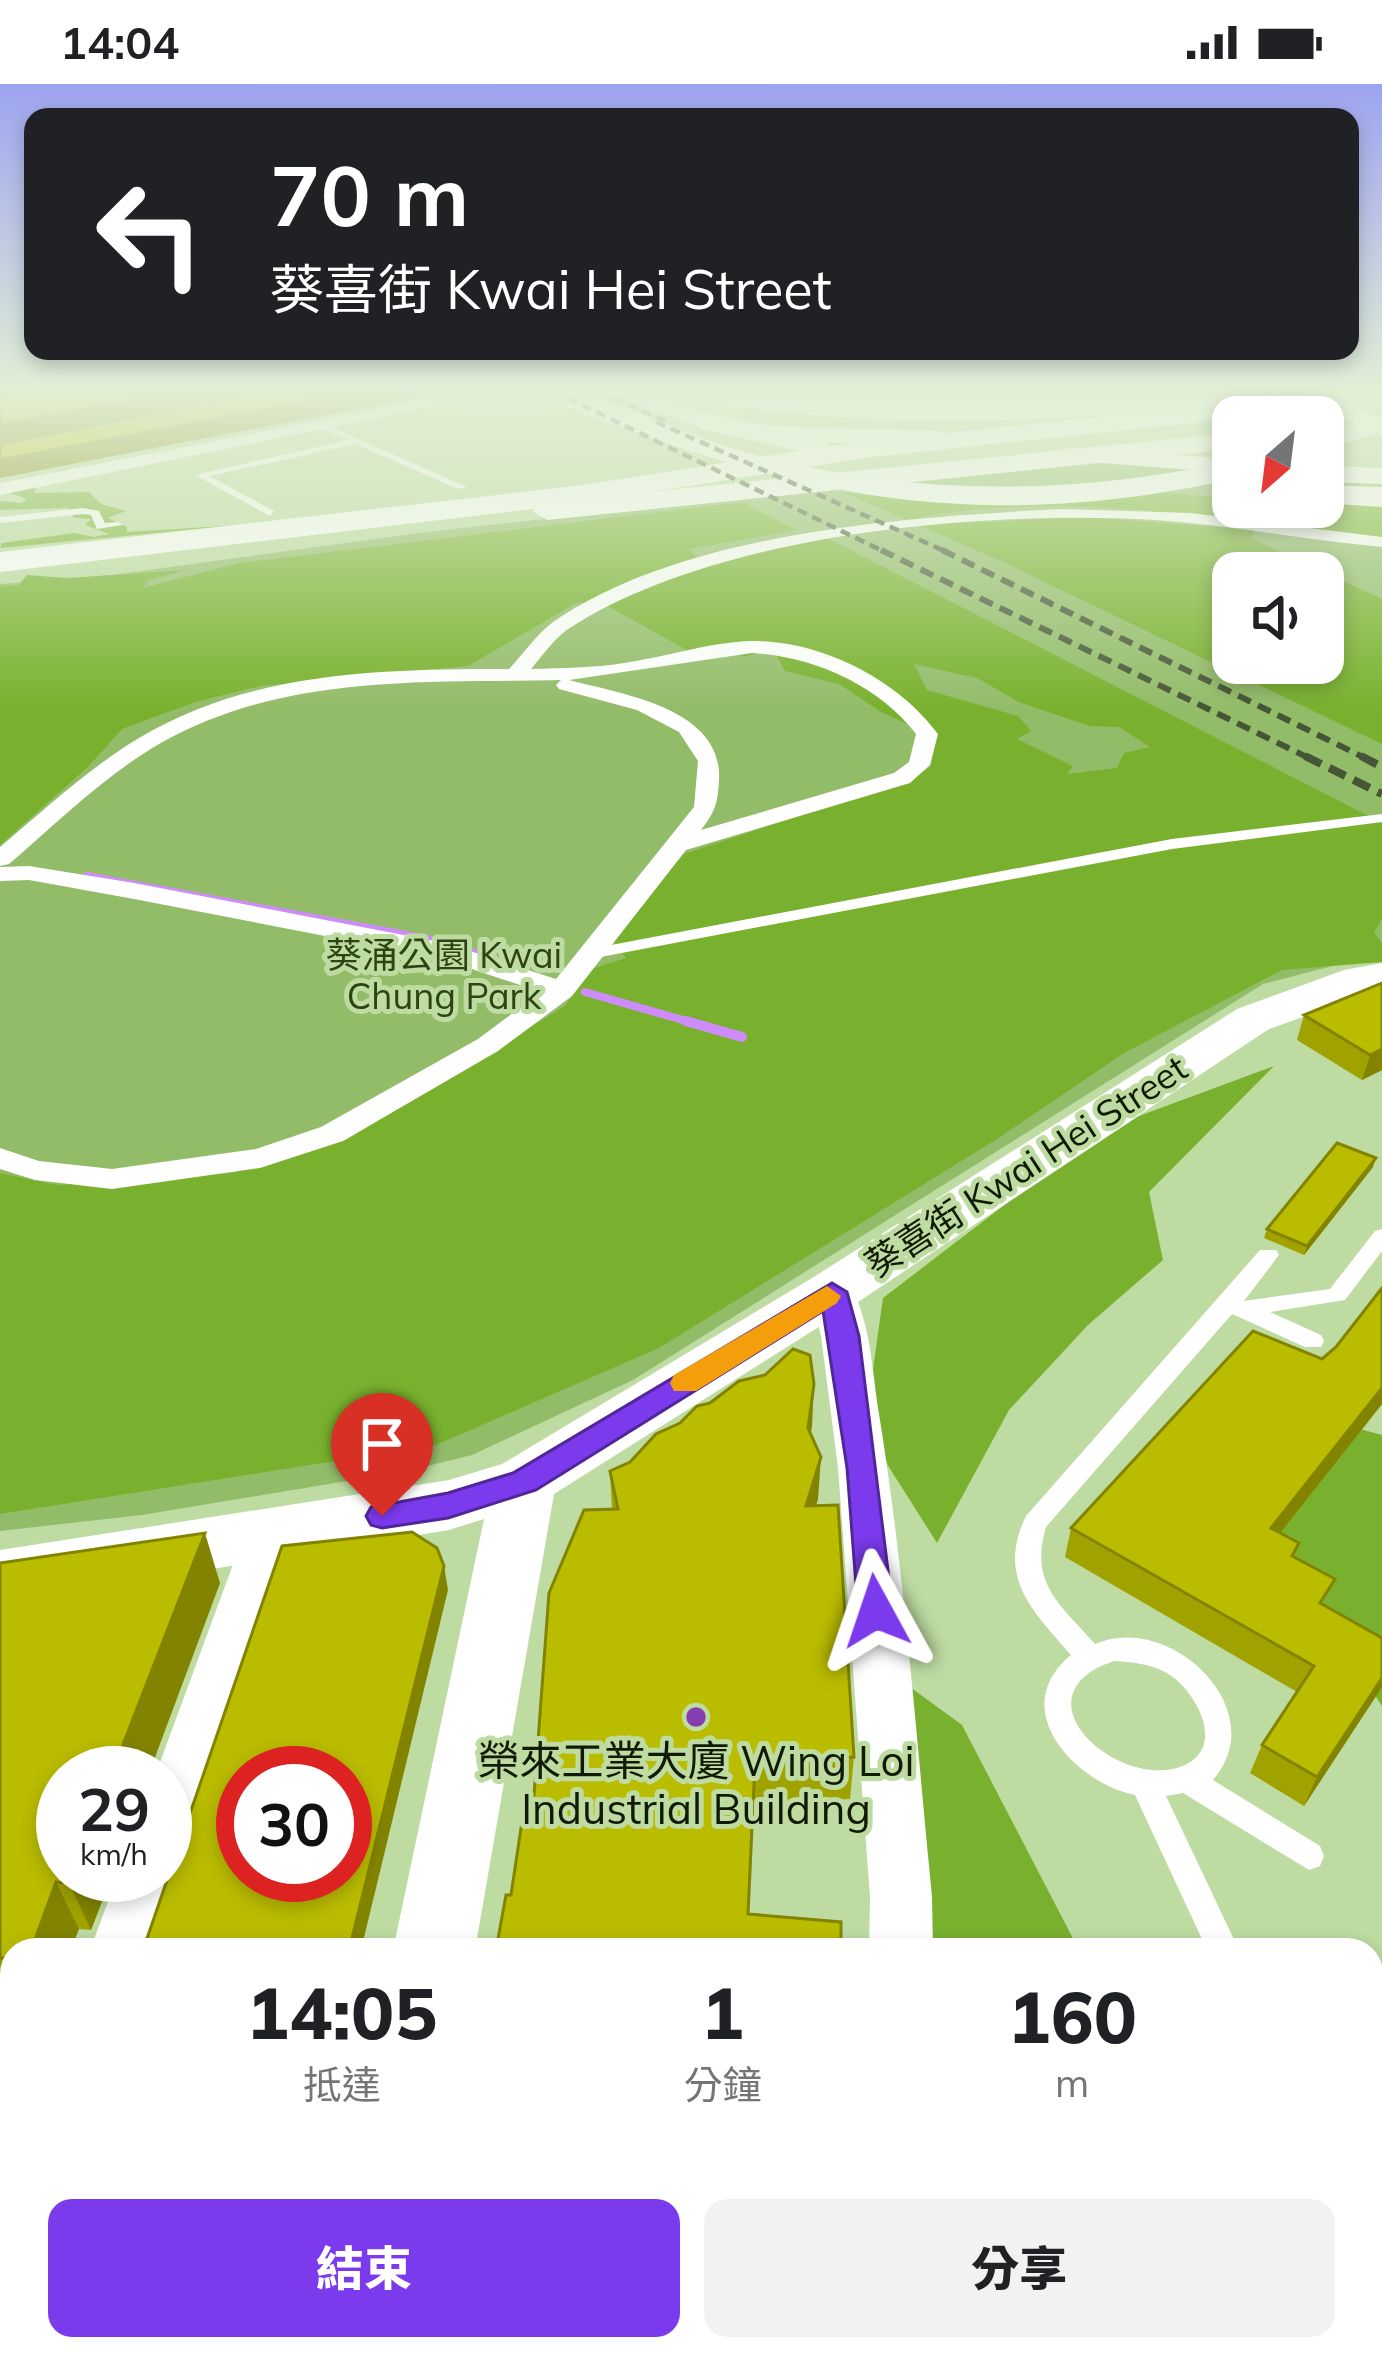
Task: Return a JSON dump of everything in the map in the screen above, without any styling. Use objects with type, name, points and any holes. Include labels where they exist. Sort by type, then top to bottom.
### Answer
[{"type":"main road","points":[[536,505],[569,497]]},
{"type":"main road","points":[[536,505],[581,497]]},
{"type":"main road","points":[[0,578],[600,497]]},
{"type":"main road","points":[[0,562],[647,497]]},
{"type":"street","points":[[515,674],[535,642],[618,596],[727,557],[835,532],[914,523],[1127,514],[1382,542]]},
{"type":"street","points":[[0,859],[135,746],[206,714],[318,683],[612,671],[745,648],[779,649],[879,690],[910,713],[929,739],[919,765],[902,778],[683,843]]},
{"type":"street","points":[[0,1158],[35,1170],[112,1179],[260,1158],[332,1134],[488,1045],[562,990],[634,895],[683,843],[706,808],[709,761],[687,728],[603,692],[517,680],[515,674]]},
{"type":"street","points":[[0,874],[29,873],[134,891],[445,951],[562,990]]},
{"type":"street","name":"葵喜街 Kwai Hei Street","points":[[0,1577],[448,1505],[524,1481],[832,1292],[1253,1019],[1360,979],[1382,976]]},
{"type":"street","points":[[832,1292],[844,1336],[863,1468],[901,1938]]},
{"type":"street","points":[[436,1938],[524,1481]]},
{"type":"street","points":[[192,1754],[271,1532]]},
{"type":"street","points":[[126,1938],[139,1902]]},
{"type":"lane","points":[[240,497],[270,513]]},
{"type":"lane","points":[[0,520],[83,511],[95,513],[101,526]]},
{"type":"lane","points":[[83,529],[118,525]]},
{"type":"lane","points":[[590,954],[1172,844],[1382,818]]},
{"type":"lane","points":[[1235,1306],[1337,1295],[1382,1236]]},
{"type":"lane","points":[[1088,1655],[1032,1588],[1023,1566],[1035,1523],[1235,1306],[1268,1255]]},
{"type":"lane","points":[[1235,1306],[1312,1341]]},
{"type":"lane","points":[[1138,1649],[1188,1672],[1207,1692],[1218,1714],[1220,1738],[1212,1760],[1187,1780],[1146,1786],[1095,1767],[1075,1750],[1057,1706],[1060,1685],[1088,1655],[1138,1649]]},
{"type":"lane","points":[[1187,1780],[1309,1856]]},
{"type":"lane","points":[[1146,1786],[1217,1938]]},
{"type":"green space","points":[[22,497],[94,497],[126,511],[108,518],[127,527],[127,532],[239,525],[0,548],[2,543],[74,533],[109,534],[85,525],[91,519],[74,518],[68,508],[0,510],[0,501],[27,499]]},
{"type":"green space","name":"葵涌公園 Kwai Chung Park","points":[[737,497],[1212,497],[1212,528],[1344,528],[1344,497],[1382,497],[1382,953],[1263,984],[633,1380],[472,1455],[407,1471],[142,1515],[0,1531],[0,584],[112,575],[419,533]]},
{"type":"green space","points":[[855,497],[1001,502],[1212,497],[1212,517],[1036,506],[921,517],[937,524],[1089,517],[1255,530],[1252,539],[1280,552],[1212,552],[1212,662]]},
{"type":"green space","points":[[742,502],[796,530],[690,549],[698,560],[827,538],[1382,823],[1382,919],[1374,933],[1382,943],[1382,962],[1282,970],[1124,1053],[997,1139],[659,1348],[436,1445],[0,1514],[0,1173],[57,1185],[232,1173],[348,1139],[565,1006],[591,969],[626,958],[611,938],[684,854],[914,778],[931,766],[936,737],[881,712],[839,684],[785,671],[773,649],[743,657],[732,649],[694,654],[600,602],[576,603],[468,666],[260,686],[195,702],[122,729],[88,767],[0,845],[0,587],[19,585],[27,575],[68,578],[187,570],[148,580],[143,588],[239,563]],"holes":[[[914,664],[977,678],[1019,702],[1089,726],[1119,727],[1150,747],[1124,753],[1117,768],[1067,774],[1073,766],[1017,739],[1031,731],[1018,716],[927,690]]]},
{"type":"green space","points":[[1382,503],[1382,542],[1286,528],[1344,528],[1344,504]]},
{"type":"green space","points":[[1344,581],[1382,599],[1382,744],[1257,684],[1344,684]]},
{"type":"green space","points":[[1274,1066],[1149,1192],[1163,1260],[1088,1325],[1009,1410],[937,1543],[887,1464],[870,1390],[883,1298],[1007,1203],[1139,1116]]},
{"type":"green space","points":[[1297,1412],[1382,1435],[1382,1706],[1228,1477]]},
{"type":"green space","points":[[910,1687],[962,1725],[1073,1938],[913,1938]]},
{"type":"building","points":[[1382,983],[1382,1049],[1370,1055],[1304,1015]]},
{"type":"building","points":[[1337,1143],[1376,1158],[1307,1246],[1267,1229]]},
{"type":"building","points":[[1382,1288],[1382,1388],[1271,1528],[1299,1543],[1292,1556],[1335,1579],[1320,1603],[1382,1638],[1382,1678],[1317,1777],[1262,1745],[1314,1666],[1071,1528],[1253,1331],[1322,1359]]},
{"type":"building","points":[[793,1349],[810,1355],[814,1384],[808,1428],[821,1457],[806,1506],[838,1505],[854,1757],[755,1763],[748,1914],[841,1922],[841,1938],[498,1938],[506,1895],[511,1895],[526,1795],[534,1795],[549,1593],[584,1510],[618,1509],[610,1471],[630,1462],[656,1434],[680,1423],[697,1406],[710,1403],[739,1381],[765,1375]]},
{"type":"building","points":[[412,1532],[437,1548],[444,1566],[372,1857],[372,1746],[216,1746],[216,1902],[361,1902],[352,1938],[147,1938],[160,1902],[192,1902],[192,1808],[282,1546]]},
{"type":"building","points":[[205,1533],[122,1746],[36,1746],[36,1902],[49,1902],[35,1938],[0,1938],[0,1563]]},
{"type":"waterway","points":[[87,876],[438,941],[514,966]]},
{"type":"waterway","points":[[585,992],[697,1024]]},
{"type":"waterway","points":[[686,1021],[742,1037]]},
{"type":"railway","points":[[772,497],[887,553]]},
{"type":"railway","points":[[824,497],[949,553]]},
{"type":"railway","points":[[881,550],[1311,759]]},
{"type":"railway","points":[[942,550],[1363,757]]},
{"type":"railway","points":[[1305,756],[1382,794]]},
{"type":"railway","points":[[1363,757],[1367,759]]},
{"type":"railway","points":[[1363,757],[1382,767]]},
{"type":"slow traffic","points":[[685,1383],[827,1296]]},
{"type":"place","name":"榮來工業大廈 Wing Loi Industrial Building","points":[[696,1717]]},
{"type":"route","points":[[382,1516],[448,1505],[524,1481],[832,1292],[844,1336],[863,1468],[876,1611]]}]
